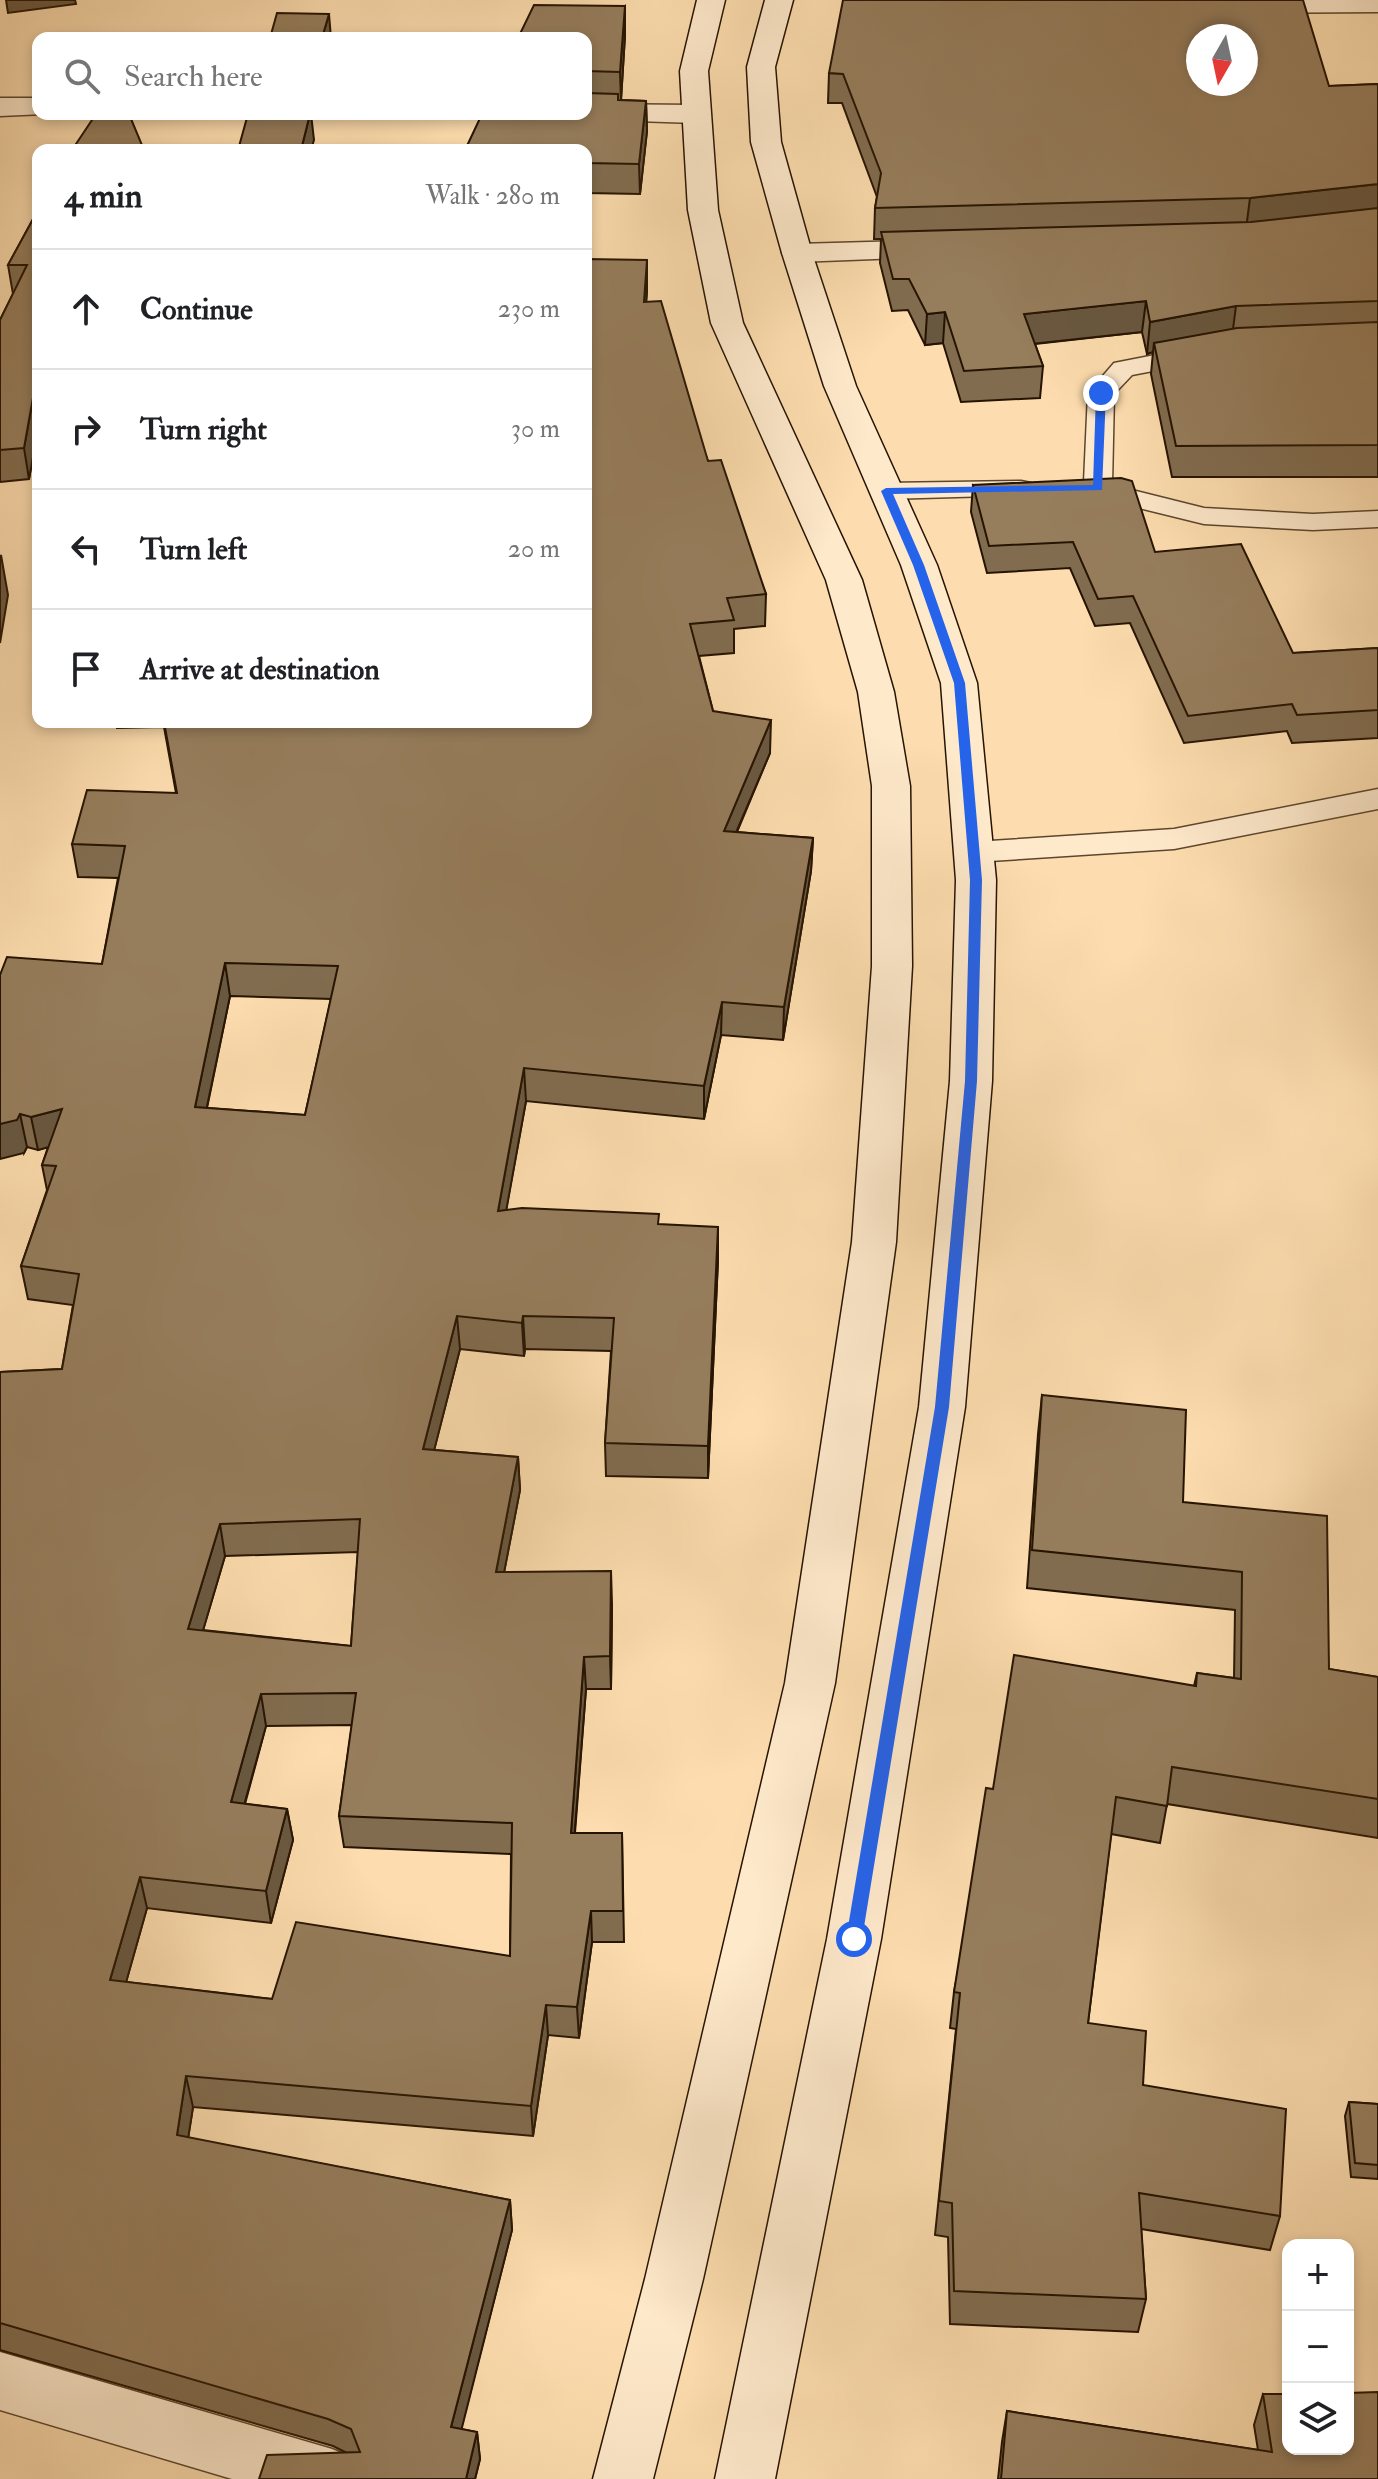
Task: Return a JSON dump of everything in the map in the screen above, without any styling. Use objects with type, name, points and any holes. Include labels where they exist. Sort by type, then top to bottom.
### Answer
[{"type":"main road","points":[[623,2479],[674,2279],[810,1683],[874,1242],[892,966],[891,786],[876,692],[844,580],[727,323],[703,210],[694,71],[711,0]]},
{"type":"main road","points":[[745,2479],[854,1939],[942,1407],[971,1081],[976,880],[959,683],[919,565],[840,386],[797,253],[766,142],[761,67],[779,0]]},
{"type":"main road","points":[[1222,4],[1378,4]]},
{"type":"main road","points":[[2,111],[32,108]]},
{"type":"main road","points":[[592,113],[695,114]]},
{"type":"main road","points":[[797,253],[966,248]]},
{"type":"main road","points":[[0,2381],[332,2479]]},
{"type":"lane","points":[[1098,488],[1101,393],[1123,369],[1232,348]]},
{"type":"lane","points":[[886,491],[1098,488],[1204,516],[1313,522],[1378,519]]},
{"type":"lane","points":[[974,852],[1174,839],[1378,799]]},
{"type":"building","points":[[843,0],[1303,0],[1329,86],[1378,84],[1378,184],[1250,198],[875,208],[881,173],[843,74],[829,73]]},
{"type":"building","points":[[534,5],[625,6],[620,72],[592,71],[592,32],[521,32]]},
{"type":"building","points":[[277,13],[329,14],[324,32],[272,32]]},
{"type":"building","points":[[592,93],[618,94],[618,100],[646,101],[639,164],[592,163],[592,144],[468,144],[479,120],[592,120]]},
{"type":"building","points":[[92,120],[132,120],[142,144],[76,144]]},
{"type":"building","points":[[246,120],[308,120],[302,144],[240,144]]},
{"type":"building","points":[[1378,208],[1378,301],[1236,306],[1150,322],[1146,301],[1024,314],[1043,366],[964,371],[945,312],[927,314],[909,279],[893,279],[881,232],[1251,222]]},
{"type":"building","points":[[32,221],[32,403],[24,448],[0,450],[0,320],[27,265],[8,265]]},
{"type":"building","points":[[592,259],[647,260],[644,302],[661,301],[708,461],[721,460],[766,594],[727,598],[734,620],[690,624],[713,711],[771,720],[724,831],[813,838],[784,1007],[722,1002],[704,1086],[524,1068],[498,1211],[522,1208],[659,1214],[658,1224],[718,1227],[708,1446],[605,1443],[614,1318],[523,1316],[522,1323],[457,1316],[423,1449],[518,1457],[496,1572],[611,1571],[610,1656],[584,1657],[571,1833],[622,1833],[623,1911],[591,1911],[577,2007],[546,2005],[531,2106],[186,2076],[177,2135],[510,2200],[451,2427],[477,2432],[466,2479],[259,2479],[267,2455],[360,2452],[351,2429],[328,2419],[0,2323],[0,1372],[62,1369],[79,1274],[21,1266],[56,1166],[42,1165],[62,1109],[31,1117],[20,1114],[17,1120],[0,1124],[0,975],[7,957],[102,964],[125,846],[72,844],[87,790],[177,793],[165,728],[592,728]],"holes":[[[225,963],[338,966],[305,1115],[195,1107]],[[360,1519],[351,1646],[188,1629],[220,1524]],[[356,1693],[339,1816],[512,1823],[510,1956],[296,1922],[272,1999],[110,1980],[140,1877],[266,1891],[287,1809],[231,1802],[261,1694]]]},
{"type":"building","points":[[1378,322],[1378,445],[1176,446],[1154,343],[1237,328]]},
{"type":"building","points":[[1121,478],[1132,481],[1155,552],[1241,544],[1293,653],[1378,648],[1378,710],[1297,715],[1292,704],[1188,716],[1133,596],[1098,599],[1073,542],[989,546],[973,485]]},
{"type":"building","points":[[1042,1395],[1186,1410],[1183,1502],[1327,1516],[1329,1669],[1378,1677],[1378,1799],[1172,1767],[1167,1806],[1116,1797],[1088,2023],[1146,2031],[1143,2085],[1286,2109],[1280,2216],[1139,2193],[1146,2299],[954,2291],[952,2203],[939,2201],[960,1993],[954,1992],[986,1788],[993,1789],[1014,1655],[1196,1686],[1197,1673],[1241,1679],[1242,1572],[1032,1550]]},
{"type":"building","points":[[1349,2102],[1378,2104],[1378,2165],[1355,2163]]},
{"type":"building","points":[[1378,2392],[1378,2479],[1001,2479],[1007,2411],[1272,2452],[1263,2394],[1282,2394],[1282,2455],[1354,2455],[1354,2393]]},
{"type":"route","points":[[854,1939],[942,1407],[971,1081],[976,880],[959,683],[919,565],[886,491],[1098,488],[1101,393]]}]
